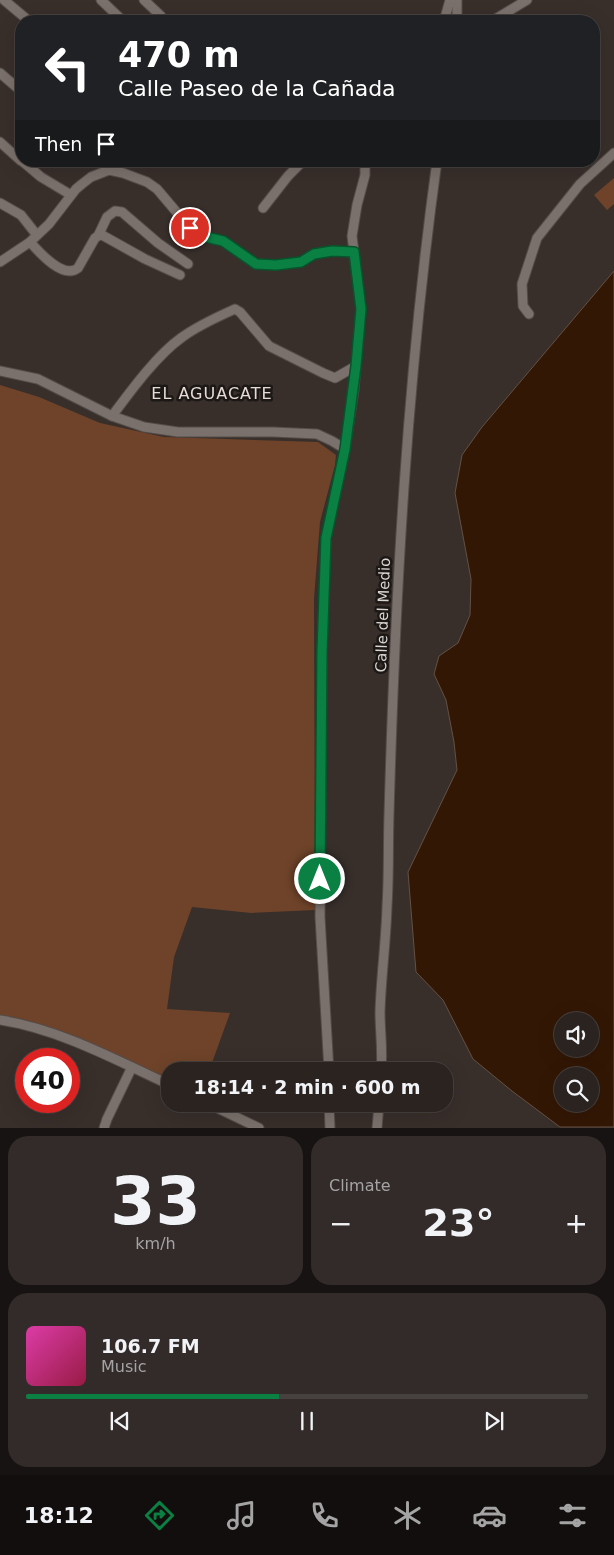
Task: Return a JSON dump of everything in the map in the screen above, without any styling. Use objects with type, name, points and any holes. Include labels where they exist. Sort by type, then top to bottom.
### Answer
[{"type":"street","points":[[4,0],[22,15]]},
{"type":"street","points":[[102,0],[117,15]]},
{"type":"street","points":[[144,0],[160,15]]},
{"type":"street","points":[[446,15],[450,0]]},
{"type":"street","points":[[457,0],[458,15]]},
{"type":"street","points":[[502,15],[527,0]]},
{"type":"street","points":[[0,72],[15,86]]},
{"type":"street","points":[[0,142],[15,155]]},
{"type":"street","points":[[600,166],[614,154]]},
{"type":"street","points":[[29,167],[41,177],[71,195]]},
{"type":"street","points":[[106,167],[109,170],[147,182],[157,189],[190,228],[202,236],[223,241],[256,264],[276,265],[301,262],[314,254],[332,251],[354,252]]},
{"type":"street","points":[[263,208],[297,167]]},
{"type":"street","points":[[328,1062],[320,917],[322,652],[326,538],[345,449],[356,366],[361,309],[352,236],[365,167]]},
{"type":"street","name":"Calle del Medio","points":[[382,1062],[380,1012],[388,906],[388,815],[401,510],[424,254],[436,167]]},
{"type":"street","points":[[529,314],[523,306],[522,284],[537,238],[580,184],[599,167]]},
{"type":"street","points":[[0,262],[30,242],[36,234],[49,224],[76,189],[91,177],[109,170]]},
{"type":"street","points":[[0,203],[20,216],[36,234]]},
{"type":"street","points":[[30,242],[44,258],[59,268],[75,270],[98,236],[107,217],[115,211],[122,212],[158,243],[188,264]]},
{"type":"street","points":[[98,236],[102,235],[144,259],[180,274]]},
{"type":"street","points":[[112,416],[126,396],[168,348],[181,337],[235,309],[240,312],[268,345],[323,374],[335,378],[356,366]]},
{"type":"street","points":[[0,371],[38,379],[112,416],[144,427],[178,432],[317,434],[345,449]]},
{"type":"street","points":[[0,1020],[19,1023],[74,1042],[161,1081]]},
{"type":"street","points":[[104,1128],[132,1067]]},
{"type":"street","points":[[223,1112],[246,1125],[259,1128]]},
{"type":"street","points":[[329,1112],[330,1128]]},
{"type":"street","points":[[377,1128],[378,1112]]},
{"type":"shaded area","points":[[614,178],[614,204],[607,210],[594,195]]},
{"type":"shaded area","points":[[614,271],[614,1127],[560,1127],[512,1091],[473,1059],[443,1000],[416,972],[408,872],[457,770],[446,700],[434,674],[439,656],[458,643],[470,615],[471,579],[455,493],[462,455],[482,427]]},
{"type":"shaded area","points":[[0,385],[39,397],[100,423],[164,437],[318,442],[336,455],[320,522],[314,598],[315,910],[251,913],[192,907],[174,957],[167,1009],[230,1013],[212,1062],[161,1062],[161,1075],[107,1051],[44,1027],[0,1016]]},
{"type":"district","name":"EL AGUACATE","points":[[212,393]]},
{"type":"route","points":[[190,228],[202,236],[223,241],[256,264],[276,265],[301,262],[314,254],[332,251],[354,252],[361,309],[354,390],[345,449],[326,538],[322,652],[320,879]]}]
